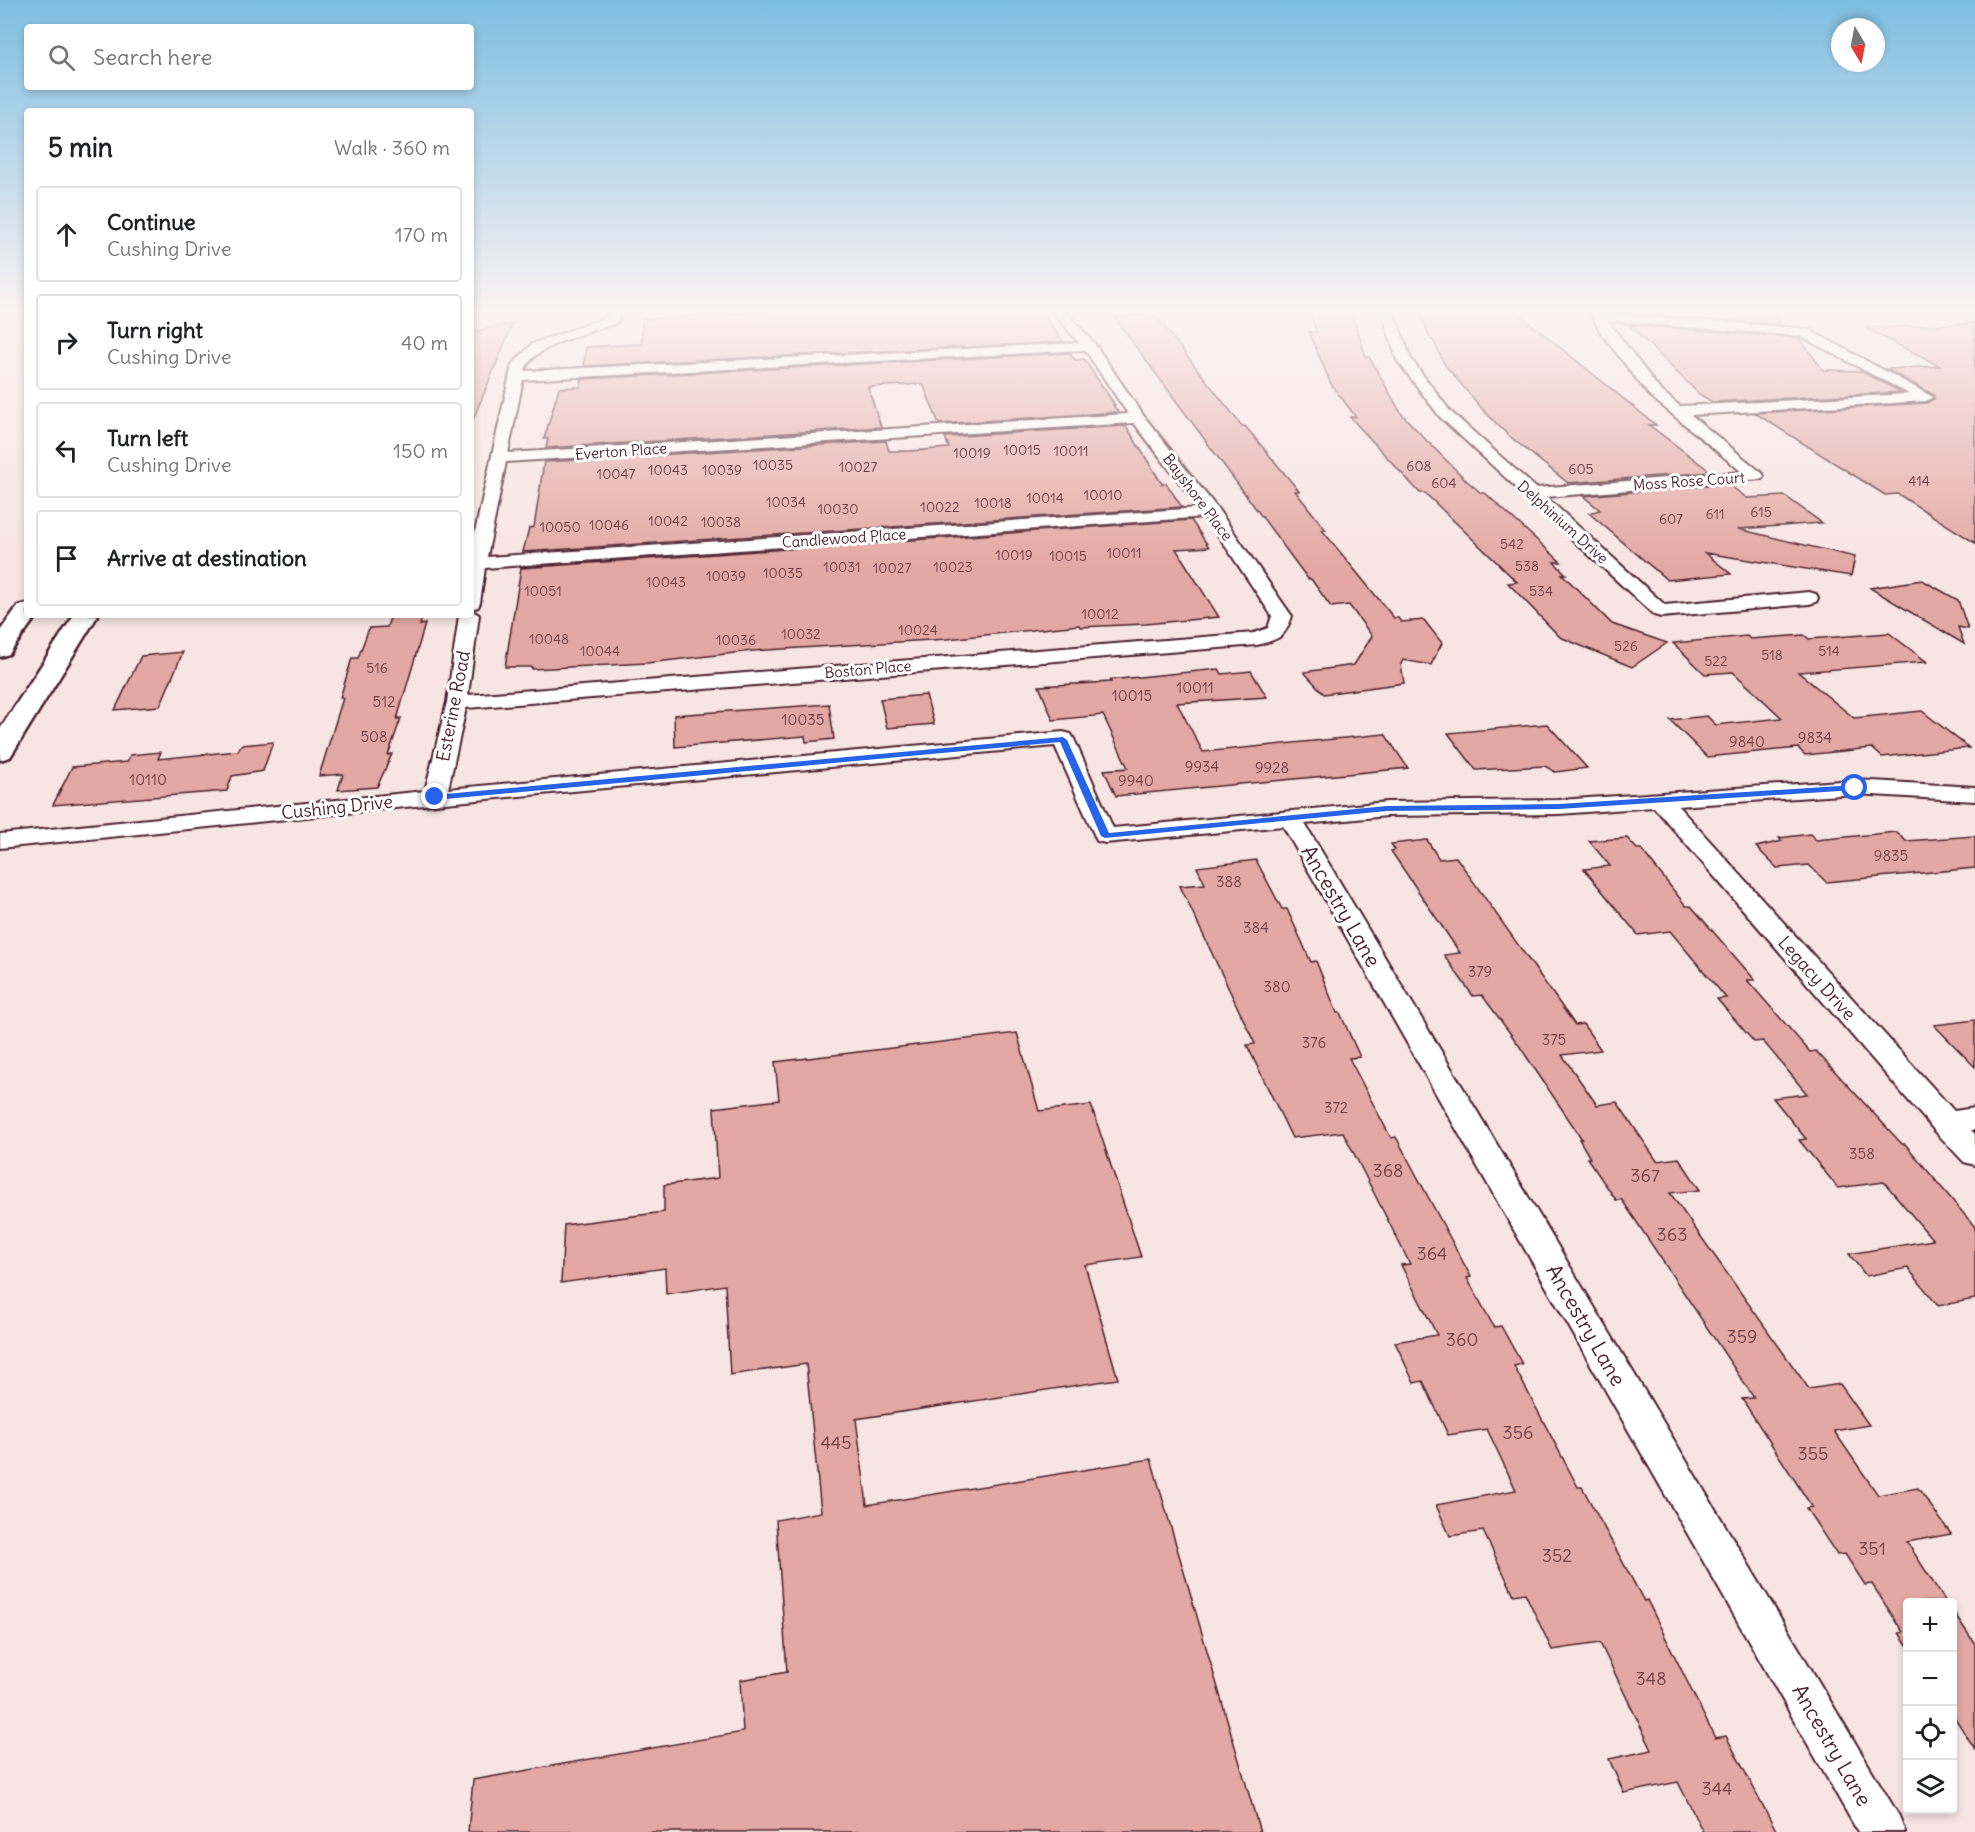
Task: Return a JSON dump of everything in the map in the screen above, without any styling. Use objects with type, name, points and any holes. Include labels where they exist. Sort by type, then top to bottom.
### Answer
[{"type":"main road","points":[[0,649],[24,616]]},
{"type":"main road","points":[[0,751],[84,618]]},
{"type":"street","points":[[474,583],[511,395]]},
{"type":"street","name":"Bayshore Place","points":[[1123,395],[1211,512],[1282,616],[1277,632]]},
{"type":"street","name":"Delphinium Drive","points":[[1431,395],[1445,414],[1660,611],[1809,598]]},
{"type":"street","name":"Moss Rose Court","points":[[1532,493],[1756,476],[1658,395]]},
{"type":"street","points":[[1677,411],[1926,397],[1923,395]]},
{"type":"street","name":"Everton Place","points":[[499,459],[1138,418]]},
{"type":"street","name":"Candlewood Place","points":[[477,563],[1211,512]]},
{"type":"street","name":"Esterine Road","points":[[435,797],[457,702],[469,618]]},
{"type":"street","name":"Boston Place","points":[[457,702],[1257,639],[1277,632]]},
{"type":"street","name":"Cushing Drive","points":[[0,841],[435,797],[1063,740],[1105,836],[1387,809],[1559,807],[1855,788],[1975,794]]},
{"type":"street","name":"Legacy Drive","points":[[1660,801],[1961,1121],[1975,1154]]},
{"type":"street","name":"Ancestry Lane","points":[[1290,818],[1883,1832]]},
{"type":"building","points":[[474,395],[483,395],[474,417]]},
{"type":"building","points":[[557,395],[871,395],[881,427],[546,448],[548,439],[544,439]]},
{"type":"building","points":[[928,395],[1109,395],[1118,412],[939,424]]},
{"type":"building","points":[[1172,395],[1218,395],[1299,491],[1295,491],[1326,530],[1322,530],[1394,618],[1398,618],[1401,622],[1424,620],[1442,643],[1431,665],[1403,660],[1401,664],[1404,683],[1324,694],[1304,672],[1354,665],[1372,636],[1349,605],[1331,607],[1311,579],[1308,579]]},
{"type":"building","points":[[1340,395],[1391,395],[1401,413],[1466,480],[1481,493],[1485,493],[1561,562],[1554,562],[1566,574],[1562,574],[1612,624],[1667,643],[1632,667],[1560,637],[1508,583],[1517,582],[1425,493],[1420,493],[1350,417],[1356,417]]},
{"type":"building","points":[[1471,395],[1620,395],[1656,425],[1649,425],[1711,472],[1568,483],[1508,435]]},
{"type":"building","points":[[1701,395],[1835,395],[1712,402]]},
{"type":"building","points":[[1934,395],[1975,395],[1975,543],[1898,494],[1885,495],[1755,413],[1927,403],[1934,399]]},
{"type":"building","points":[[1126,426],[1162,484],[1166,483],[1182,507],[523,552],[529,528],[534,527],[544,462],[886,441],[889,451],[910,451],[949,448],[945,437]]},
{"type":"building","points":[[1728,484],[1747,498],[1785,496],[1822,523],[1738,529],[1855,557],[1851,576],[1705,553],[1731,574],[1667,580],[1589,513],[1600,510],[1583,496]]},
{"type":"building","points":[[1191,520],[1209,547],[1176,549],[1219,617],[1145,624],[1080,627],[1079,625],[947,639],[752,651],[647,663],[532,669],[532,667],[505,667],[521,568]]},
{"type":"building","points":[[1922,580],[1958,600],[1968,629],[1958,627],[1964,644],[1870,588]]},
{"type":"building","points":[[390,618],[422,618],[420,625],[425,624],[397,719],[401,718],[388,755],[392,754],[377,787],[338,790],[343,774],[319,776],[343,698],[340,698],[352,658],[358,658],[369,628],[387,627]]},
{"type":"building","points":[[1889,633],[1927,662],[1798,672],[1854,718],[1922,711],[1969,748],[1882,757],[1872,748],[1805,755],[1798,748],[1707,757],[1670,720],[1707,716],[1716,725],[1782,718],[1733,672],[1705,674],[1673,643],[1747,636],[1750,639],[1804,635],[1809,639]]},
{"type":"building","points":[[183,652],[160,706],[115,710],[141,656]]},
{"type":"building","points":[[1219,669],[1222,674],[1251,671],[1267,697],[1177,703],[1203,752],[1385,734],[1408,768],[1116,796],[1104,770],[1128,768],[1103,715],[1053,720],[1039,686],[1111,682],[1110,680]]},
{"type":"building","points":[[926,695],[934,724],[887,728],[880,699]]},
{"type":"building","points":[[829,704],[834,739],[806,742],[805,736],[675,747],[674,715]]},
{"type":"building","points":[[1547,724],[1587,768],[1555,772],[1545,766],[1476,770],[1448,733]]},
{"type":"building","points":[[273,742],[263,771],[232,776],[227,791],[53,805],[72,767],[127,762],[130,755],[161,752],[158,759],[238,751],[241,745]]},
{"type":"building","points":[[1896,832],[1906,841],[1975,836],[1975,868],[1826,882],[1809,865],[1777,868],[1756,847],[1782,841],[1779,838],[1810,834],[1816,840]]},
{"type":"building","points":[[1627,838],[1637,849],[1641,849],[1686,906],[1691,906],[1755,980],[1747,980],[1810,1052],[1816,1051],[1902,1144],[1905,1144],[1975,1227],[1975,1299],[1938,1306],[1908,1268],[1866,1276],[1849,1254],[1933,1240],[1884,1182],[1838,1188],[1799,1140],[1806,1139],[1773,1098],[1807,1094],[1763,1041],[1754,1042],[1717,999],[1726,998],[1670,931],[1638,935],[1584,869],[1610,866],[1589,841]]},
{"type":"building","points":[[1427,840],[1439,859],[1456,857],[1575,1025],[1583,1024],[1601,1050],[1562,1055],[1597,1105],[1617,1102],[1657,1161],[1679,1158],[1700,1190],[1670,1193],[1809,1389],[1840,1384],[1869,1425],[1834,1431],[1878,1495],[1918,1488],[1951,1534],[1907,1542],[1943,1598],[1903,1598],[1903,1632],[1872,1584],[1865,1585],[1845,1554],[1837,1555],[1806,1508],[1812,1507],[1742,1399],[1754,1398],[1622,1200],[1616,1200],[1587,1158],[1590,1158],[1579,1139],[1582,1139],[1518,1044],[1482,995],[1473,996],[1444,955],[1460,953],[1391,851],[1395,850],[1391,844]]},
{"type":"building","points":[[1256,860],[1282,909],[1287,909],[1311,962],[1316,961],[1337,1013],[1340,1013],[1360,1057],[1349,1058],[1391,1138],[1396,1137],[1471,1277],[1467,1278],[1494,1327],[1501,1326],[1522,1364],[1514,1366],[1578,1487],[1582,1487],[1644,1601],[1647,1600],[1715,1738],[1726,1736],[1777,1832],[1703,1832],[1678,1782],[1624,1793],[1609,1759],[1652,1750],[1600,1643],[1552,1650],[1525,1593],[1514,1595],[1483,1531],[1450,1536],[1436,1505],[1516,1490],[1487,1429],[1448,1435],[1423,1381],[1414,1383],[1395,1342],[1437,1335],[1401,1265],[1410,1264],[1343,1132],[1292,1138],[1247,1045],[1255,1044],[1180,886],[1205,884],[1197,867]]},
{"type":"building","points":[[1975,1020],[1975,1067],[1934,1025]]},
{"type":"building","points":[[1017,1033],[1039,1111],[1091,1105],[1141,1257],[1085,1265],[1118,1379],[856,1419],[867,1505],[1151,1459],[1260,1832],[468,1832],[473,1780],[743,1732],[740,1680],[787,1672],[776,1520],[821,1512],[806,1364],[730,1375],[725,1285],[666,1294],[665,1268],[561,1283],[564,1225],[664,1212],[664,1185],[718,1178],[714,1108],[779,1100],[775,1062]]},
{"type":"building","points":[[1957,1617],[1975,1644],[1975,1749],[1957,1721]]},
{"type":"route","points":[[435,797],[1063,740],[1105,836],[1387,809],[1559,807],[1855,788]]}]
